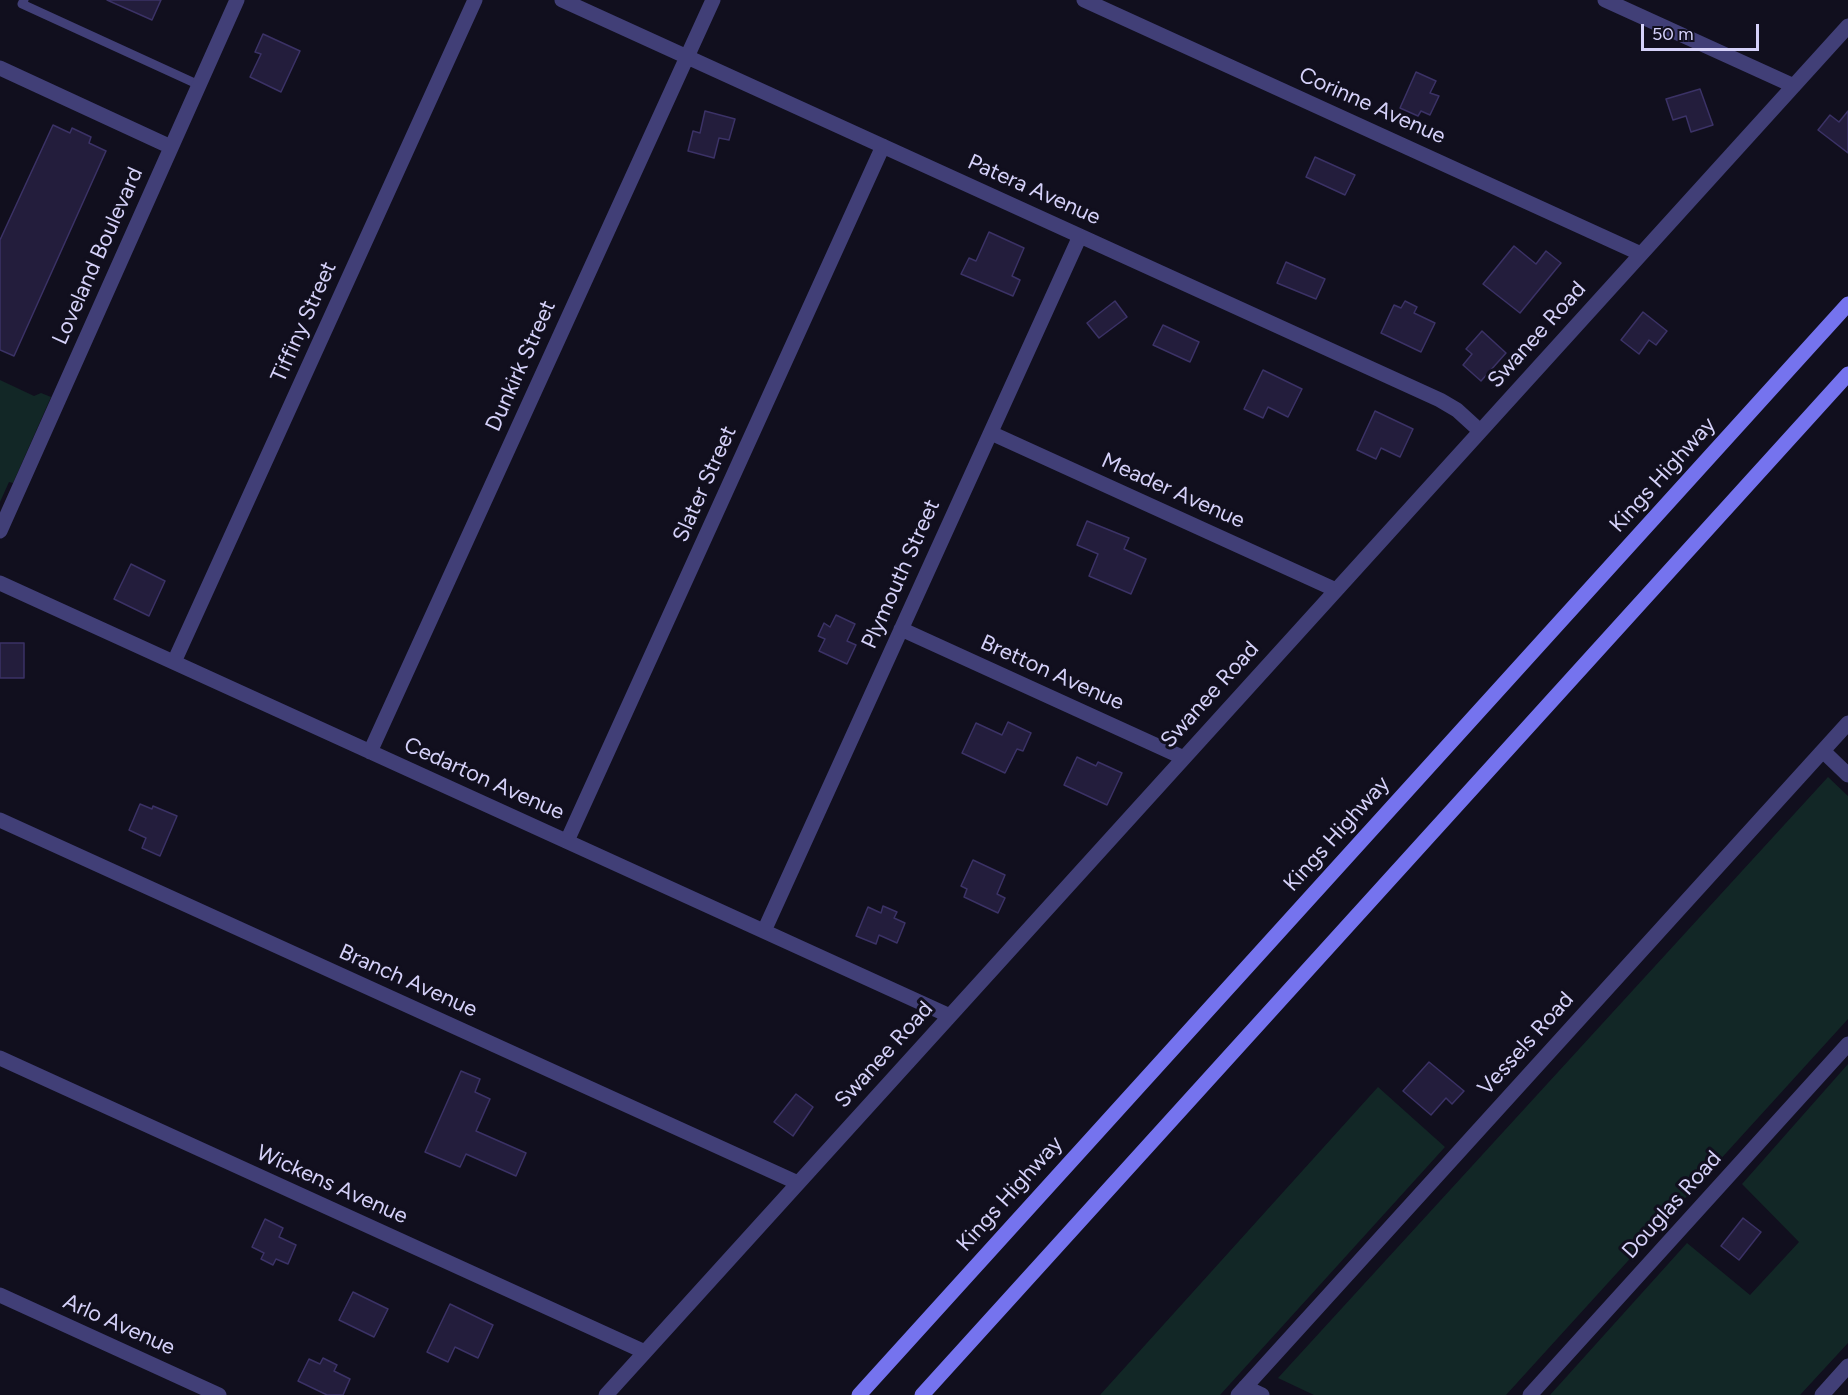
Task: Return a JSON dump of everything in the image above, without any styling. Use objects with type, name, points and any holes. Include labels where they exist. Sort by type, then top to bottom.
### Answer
[{"type":"main road","name":"Kings Highway","points":[[859,1395],[1848,304]]},
{"type":"main road","points":[[922,1395],[1848,374]]},
{"type":"street","name":"Loveland Boulevard","points":[[0,531],[237,0]]},
{"type":"street","name":"Tiffiny Street","points":[[174,662],[475,0]]},
{"type":"street","name":"Patera Avenue","points":[[562,0],[1440,400],[1457,410],[1480,431]]},
{"type":"street","name":"Dunkirk Street","points":[[370,752],[712,0]]},
{"type":"street","name":"Corinne Avenue","points":[[1084,0],[1641,254]]},
{"type":"street","points":[[1605,0],[1794,86]]},
{"type":"street","name":"Swanee Road","points":[[606,1395],[1848,26]]},
{"type":"street","points":[[0,68],[171,147]]},
{"type":"street","name":"Slater Street","points":[[567,841],[883,146]]},
{"type":"street","name":"Plymouth Street","points":[[764,931],[1080,236]]},
{"type":"street","name":"Meader Avenue","points":[[991,432],[1336,590]]},
{"type":"street","name":"Cedarton Avenue","points":[[0,583],[950,1016]]},
{"type":"street","name":"Bretton Avenue","points":[[901,629],[1184,758]]},
{"type":"street","name":"Vessels Road","points":[[1242,1391],[1848,723]]},
{"type":"street","points":[[1823,751],[1848,775]]},
{"type":"street","name":"Branch Avenue","points":[[0,820],[798,1183]]},
{"type":"street","name":"Douglas Road","points":[[1530,1395],[1848,1044]]},
{"type":"street","name":"Wickens Avenue","points":[[0,1058],[645,1352]]},
{"type":"street","name":"Arlo Avenue","points":[[0,1295],[219,1395]]},
{"type":"street","points":[[1822,1395],[1848,1366]]},
{"type":"street","points":[[1242,1391],[1262,1395]]},
{"type":"lane","points":[[20,1],[199,85]]},
{"type":"green space","points":[[0,380],[34,396],[41,393],[51,397],[13,483],[9,482],[0,502]]},
{"type":"green space","points":[[1828,777],[1848,796],[1848,1019],[1506,1395],[1314,1395],[1278,1378]]},
{"type":"green space","points":[[1848,1064],[1848,1343],[1800,1395],[1550,1395],[1687,1243],[1750,1295],[1799,1242],[1742,1184]]},
{"type":"green space","points":[[1378,1087],[1445,1147],[1220,1395],[1100,1395]]},
{"type":"building","points":[[107,0],[161,0],[152,20]]},
{"type":"building","points":[[263,34],[300,51],[281,92],[250,77],[261,54],[255,52]]},
{"type":"building","points":[[1416,72],[1436,81],[1430,93],[1439,96],[1430,115],[1421,111],[1418,116],[1400,108]]},
{"type":"building","points":[[1700,89],[1713,125],[1691,132],[1686,116],[1673,120],[1666,99]]},
{"type":"building","points":[[705,111],[735,119],[729,140],[719,138],[714,158],[688,151],[693,131],[700,133]]},
{"type":"building","points":[[1848,111],[1848,153],[1818,130],[1830,115],[1839,122]]},
{"type":"building","points":[[53,125],[70,133],[72,128],[91,137],[89,143],[106,151],[14,356],[0,350],[0,240]]},
{"type":"building","points":[[1315,157],[1355,175],[1345,195],[1306,177]]},
{"type":"building","points":[[989,232],[1024,248],[1012,276],[1020,280],[1013,296],[961,274],[969,258],[976,261]]},
{"type":"building","points":[[1514,246],[1536,264],[1546,251],[1561,263],[1520,313],[1483,284]]},
{"type":"building","points":[[1286,262],[1325,279],[1316,299],[1277,283]]},
{"type":"building","points":[[1115,301],[1127,317],[1099,338],[1087,323]]},
{"type":"building","points":[[1405,301],[1417,307],[1414,313],[1435,323],[1421,352],[1381,333],[1394,305],[1401,308]]},
{"type":"building","points":[[1643,312],[1667,331],[1656,345],[1649,340],[1639,354],[1621,340]]},
{"type":"building","points":[[1163,325],[1199,342],[1190,362],[1153,345]]},
{"type":"building","points":[[1482,331],[1506,353],[1481,381],[1463,365],[1472,354],[1466,349]]},
{"type":"building","points":[[1263,370],[1302,389],[1288,417],[1268,407],[1263,418],[1244,409]]},
{"type":"building","points":[[1375,411],[1413,429],[1400,457],[1381,448],[1376,459],[1357,450]]},
{"type":"building","points":[[1087,521],[1129,538],[1124,549],[1146,559],[1131,594],[1089,576],[1098,554],[1077,545]]},
{"type":"building","points":[[131,564],[165,581],[149,616],[114,599]]},
{"type":"building","points":[[836,615],[855,624],[847,641],[856,645],[847,664],[819,651],[825,639],[818,636],[824,623],[830,627]]},
{"type":"building","points":[[0,643],[24,643],[24,678],[0,678]]},
{"type":"building","points":[[1008,722],[1031,733],[1023,751],[1017,749],[1005,773],[962,753],[976,723],[1002,735]]},
{"type":"building","points":[[1077,757],[1096,766],[1098,762],[1122,773],[1107,805],[1064,785]]},
{"type":"building","points":[[140,804],[152,809],[153,806],[177,816],[160,856],[142,848],[146,838],[129,830]]},
{"type":"building","points":[[973,860],[1005,875],[997,894],[1005,898],[998,913],[964,897],[967,889],[961,886]]},
{"type":"building","points":[[883,906],[897,912],[894,918],[905,923],[897,943],[879,935],[876,944],[856,936],[868,907],[881,913]]},
{"type":"building","points":[[1429,1062],[1464,1091],[1452,1104],[1446,1098],[1431,1115],[1403,1091]]},
{"type":"building","points":[[461,1071],[480,1079],[475,1092],[490,1099],[476,1131],[526,1153],[516,1176],[466,1154],[460,1167],[425,1152]]},
{"type":"building","points":[[796,1094],[813,1107],[793,1136],[774,1122]]},
{"type":"building","points":[[1743,1218],[1761,1232],[1739,1260],[1721,1246]]},
{"type":"building","points":[[265,1219],[283,1228],[279,1237],[296,1245],[288,1264],[276,1259],[273,1265],[261,1259],[264,1253],[252,1247]]},
{"type":"building","points":[[353,1292],[388,1309],[374,1337],[339,1320]]},
{"type":"building","points":[[450,1304],[493,1325],[478,1358],[455,1347],[448,1362],[427,1352]]},
{"type":"building","points":[[323,1358],[337,1365],[334,1371],[350,1379],[343,1395],[327,1395],[298,1381],[309,1359],[320,1364]]}]
